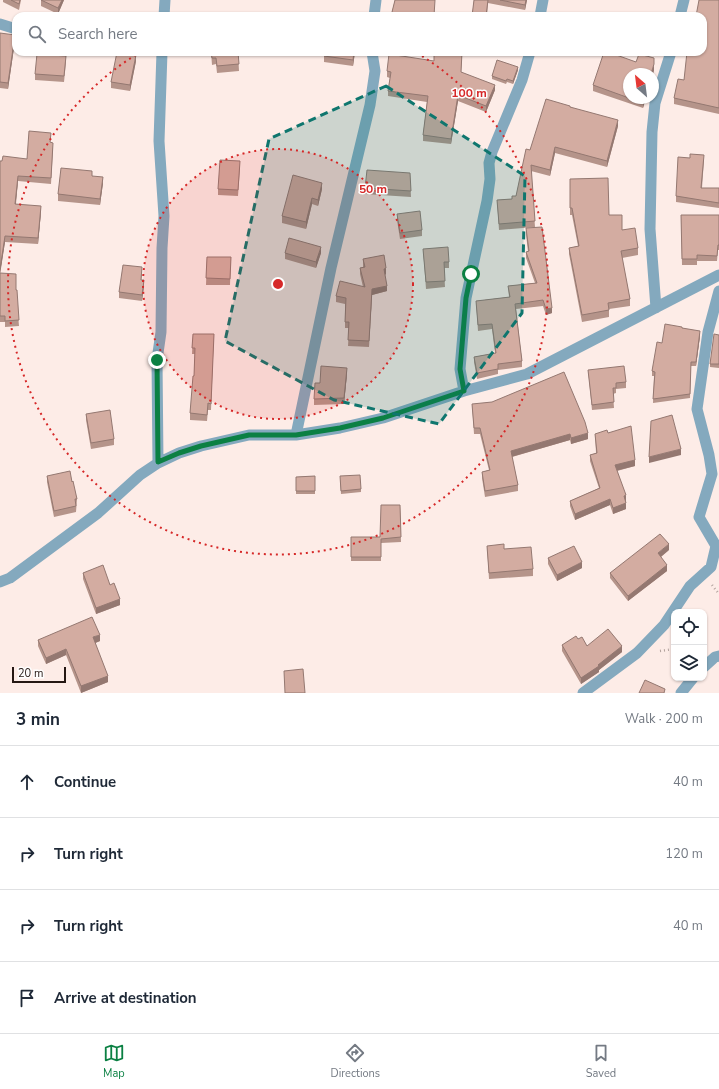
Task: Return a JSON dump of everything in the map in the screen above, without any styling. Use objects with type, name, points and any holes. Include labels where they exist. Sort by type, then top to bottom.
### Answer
[{"type":"street","points":[[164,12],[165,0]]},
{"type":"street","points":[[374,12],[376,0]]},
{"type":"street","points":[[541,12],[543,0]]},
{"type":"street","points":[[681,12],[684,0]]},
{"type":"street","points":[[0,24],[12,28]]},
{"type":"street","points":[[158,462],[157,360],[161,332],[164,216],[159,141],[162,56]]},
{"type":"street","points":[[296,435],[332,268],[370,105],[375,71],[373,56]]},
{"type":"street","points":[[464,391],[460,369],[466,298],[487,201],[490,180],[489,163],[492,152],[522,80],[529,56]]},
{"type":"street","points":[[656,308],[650,229],[652,132],[655,103],[670,56]]},
{"type":"street","points":[[0,582],[10,578],[98,513],[140,475],[158,462],[179,453],[201,446],[249,435],[296,435],[340,428],[383,418],[464,391],[527,374],[719,275]]},
{"type":"street","points":[[583,693],[637,653],[664,625],[690,586],[715,563],[716,546],[699,518],[712,474],[709,455],[697,409],[708,332],[719,291]]},
{"type":"street","points":[[707,664],[715,657],[719,656]]},
{"type":"street","points":[[681,693],[691,681]]},
{"type":"highlighted area","points":[[386,86],[525,176],[522,313],[439,424],[334,400],[225,341],[269,139]]},
{"type":"building","points":[[11,0],[20,0],[19,4]]},
{"type":"building","points":[[41,0],[62,0],[58,8]]},
{"type":"building","points":[[395,0],[435,0],[434,12],[392,12]]},
{"type":"building","points":[[474,0],[488,0],[486,12],[472,12]]},
{"type":"building","points":[[500,0],[526,0],[525,5]]},
{"type":"building","points":[[699,0],[719,0],[719,108],[674,98],[678,79],[684,80],[687,56],[707,56],[707,12],[697,12]]},
{"type":"building","points":[[0,33],[12,35],[12,56],[8,83],[0,82]]},
{"type":"building","points":[[37,56],[66,56],[64,76],[35,74]]},
{"type":"building","points":[[116,56],[136,56],[130,85],[111,82]]},
{"type":"building","points":[[212,56],[238,56],[239,64],[217,66],[216,58],[212,58]]},
{"type":"building","points":[[324,56],[354,56],[353,60]]},
{"type":"building","points":[[389,56],[402,56],[434,61],[434,56],[462,56],[461,72],[495,85],[486,106],[458,95],[451,139],[423,135],[428,96],[388,91],[391,72],[387,71]]},
{"type":"building","points":[[603,56],[619,56],[636,62],[638,56],[654,58],[653,68],[623,68],[623,96],[593,85]]},
{"type":"building","points":[[497,60],[518,67],[513,81],[507,79],[506,81],[492,76]]},
{"type":"building","points":[[546,99],[618,120],[607,161],[555,147],[550,170],[531,165],[535,221],[499,224],[497,200],[512,199],[512,196],[516,196],[526,149],[530,150]]},
{"type":"building","points":[[29,131],[51,133],[50,142],[53,143],[51,178],[18,176],[15,204],[41,206],[38,238],[5,236],[0,269],[0,161],[2,161],[3,156],[27,159]]},
{"type":"building","points":[[690,154],[704,155],[701,188],[719,188],[719,203],[676,196],[678,157],[690,158]]},
{"type":"building","points":[[220,160],[240,161],[238,190],[218,189]]},
{"type":"building","points":[[61,168],[92,171],[92,176],[103,177],[100,199],[58,194]]},
{"type":"building","points":[[367,170],[410,173],[411,191],[365,188]]},
{"type":"building","points":[[293,175],[322,183],[318,200],[312,198],[306,222],[282,216]]},
{"type":"building","points":[[608,178],[609,215],[622,215],[622,230],[635,228],[638,248],[621,251],[630,299],[608,303],[609,310],[582,315],[569,248],[579,246],[572,208],[570,208],[570,179]]},
{"type":"building","points":[[420,211],[422,230],[400,233],[397,214]]},
{"type":"building","points":[[681,215],[719,215],[719,245],[717,256],[697,255],[697,259],[682,259]]},
{"type":"building","points":[[542,227],[552,308],[546,309],[543,300],[515,304],[522,361],[498,364],[498,369],[477,373],[474,357],[496,353],[492,324],[478,325],[476,301],[510,297],[508,286],[537,283],[526,252],[529,251],[526,228]]},
{"type":"building","points":[[289,238],[321,247],[316,262],[285,253]]},
{"type":"building","points":[[448,247],[449,262],[444,262],[445,281],[426,282],[423,249]]},
{"type":"building","points":[[384,255],[386,268],[384,269],[387,286],[372,289],[369,341],[348,340],[349,322],[345,322],[346,298],[336,296],[340,281],[365,287],[360,268],[365,267],[363,259]]},
{"type":"building","points":[[207,257],[231,257],[230,279],[206,278]]},
{"type":"building","points":[[123,265],[142,267],[141,280],[144,280],[142,295],[119,292]]},
{"type":"building","points":[[0,273],[16,274],[19,320],[5,321],[5,316],[0,316]]},
{"type":"building","points":[[665,324],[700,331],[696,362],[691,362],[690,394],[653,399],[655,372],[652,371],[657,342],[662,343]]},
{"type":"building","points":[[193,334],[214,334],[211,404],[208,403],[207,415],[190,413],[194,376],[195,348],[192,348]]},
{"type":"building","points":[[714,334],[719,335],[719,364],[710,364]]},
{"type":"building","points":[[321,366],[347,368],[344,398],[314,399],[315,383],[320,383]]},
{"type":"building","points":[[624,366],[626,382],[616,383],[616,388],[613,388],[614,402],[592,405],[588,370]]},
{"type":"building","points":[[564,372],[585,422],[588,433],[571,438],[570,434],[511,451],[518,485],[485,491],[482,472],[490,470],[480,428],[474,428],[472,404],[492,402]]},
{"type":"building","points":[[110,410],[114,439],[91,443],[86,414]]},
{"type":"building","points":[[672,415],[681,449],[649,457],[651,421]]},
{"type":"building","points":[[631,426],[635,460],[615,465],[626,495],[624,496],[626,503],[613,508],[610,499],[575,514],[570,501],[600,488],[590,455],[597,453],[595,434],[607,430],[608,433]]},
{"type":"building","points":[[70,471],[77,499],[75,499],[76,506],[54,511],[47,476]]},
{"type":"building","points":[[360,475],[361,489],[341,491],[340,476]]},
{"type":"building","points":[[315,476],[315,491],[296,491],[296,477]]},
{"type":"building","points":[[381,505],[400,505],[401,537],[381,539],[381,557],[351,557],[351,537],[380,537]]},
{"type":"building","points":[[660,534],[669,544],[658,553],[667,565],[628,596],[610,573]]},
{"type":"building","points":[[504,544],[504,549],[531,547],[533,569],[489,573],[487,546]]},
{"type":"building","points":[[574,546],[582,562],[557,575],[548,558]]},
{"type":"building","points":[[103,565],[110,585],[114,583],[120,599],[96,608],[83,573]]},
{"type":"building","points":[[92,617],[100,635],[93,637],[108,676],[81,686],[66,649],[46,658],[38,640]]},
{"type":"building","points":[[608,629],[622,646],[598,665],[599,666],[581,678],[562,645],[576,636],[578,639],[582,637],[587,646]]},
{"type":"building","points":[[303,669],[305,693],[285,693],[284,671]]},
{"type":"building","points":[[645,680],[665,689],[664,693],[639,693]]},
{"type":"route","points":[[157,360],[158,462],[201,446],[249,435],[296,435],[340,428],[383,418],[464,391],[460,369],[466,298],[471,274]]}]
